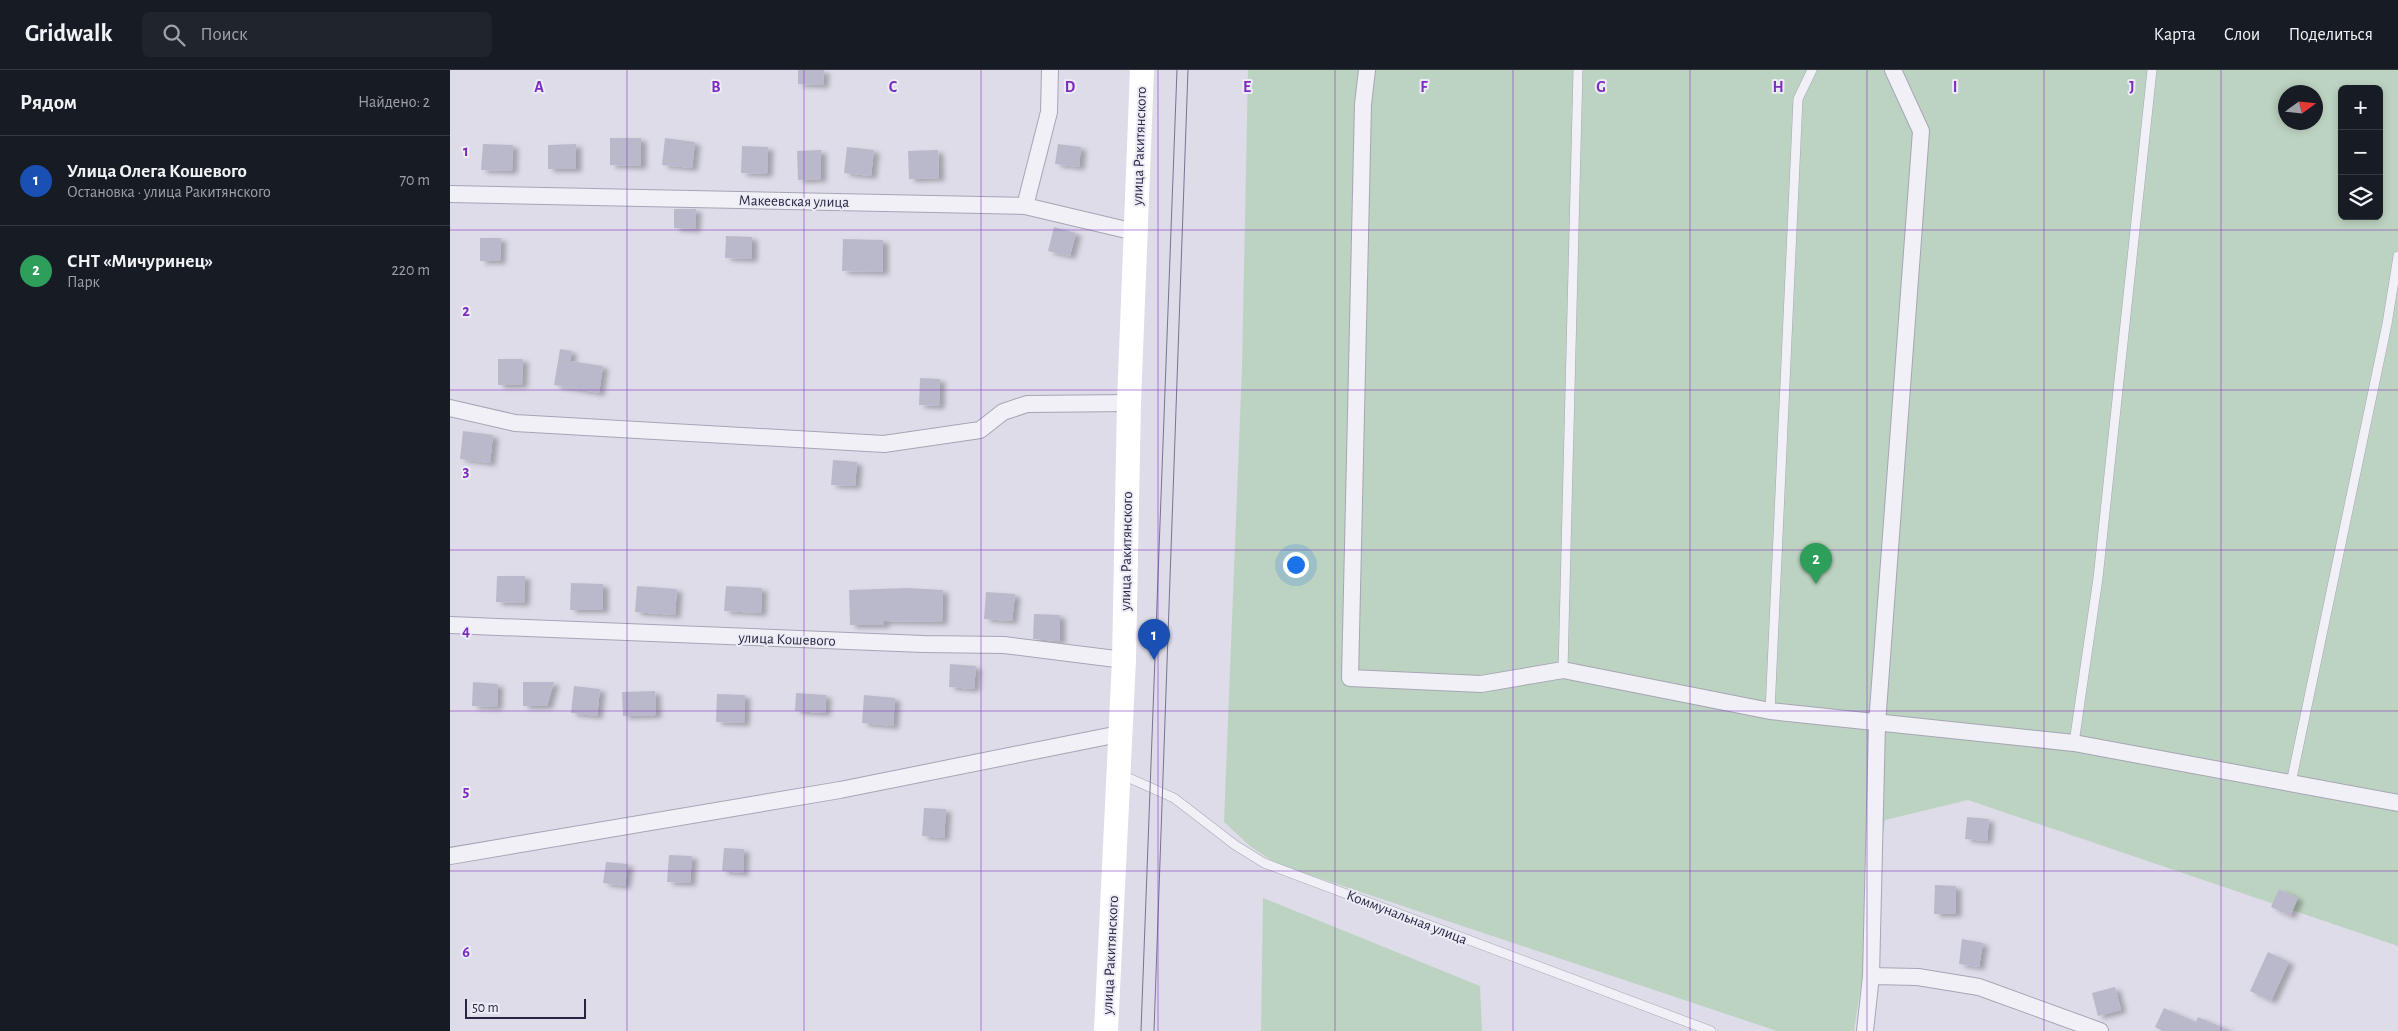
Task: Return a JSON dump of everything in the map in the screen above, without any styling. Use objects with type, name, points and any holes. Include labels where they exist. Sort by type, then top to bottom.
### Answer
[{"type":"main road","name":"улица Ракитянского","points":[[1106,1031],[1124,660],[1129,402],[1142,70]]},
{"type":"street","points":[[1025,206],[1049,112],[1050,70]]},
{"type":"street","points":[[1367,70],[1363,104],[1350,678],[1481,684],[1563,670],[1770,711],[1877,724],[2074,743],[2398,803]]},
{"type":"street","points":[[1865,1031],[1871,976],[1877,724],[1921,131],[1893,70]]},
{"type":"street","name":"Макеевская улица","points":[[450,194],[1025,206],[1135,232]]},
{"type":"street","points":[[450,408],[515,423],[884,444],[980,430],[1003,412],[1027,404],[1129,402]]},
{"type":"street","name":"улица Кошевого","points":[[450,625],[923,644],[1004,644],[1124,660]]},
{"type":"street","points":[[450,856],[840,790],[1119,734]]},
{"type":"street","points":[[1871,976],[1918,976],[1979,987],[2100,1031]]},
{"type":"lane","points":[[1563,670],[1578,70]]},
{"type":"lane","points":[[1770,711],[1798,99],[1812,70]]},
{"type":"lane","points":[[2074,743],[2098,578],[2152,70]]},
{"type":"lane","points":[[2291,783],[2387,324],[2398,256]]},
{"type":"lane","name":"Коммунальная улица","points":[[1119,774],[1174,798],[1234,845],[1264,863],[1684,1026],[1711,1031]]},
{"type":"green space","points":[[1248,70],[2398,70],[2398,946],[1968,800],[1885,820],[1854,1031],[1777,1031],[1277,864],[1250,846],[1224,822],[1242,367]]},
{"type":"green space","points":[[1263,898],[1480,986],[1482,1031],[1261,1031]]},
{"type":"building","points":[[798,70],[824,70],[823,85],[798,84]]},
{"type":"building","points":[[610,138],[641,138],[641,166],[610,165]]},
{"type":"building","points":[[665,138],[695,142],[692,168],[662,165]]},
{"type":"building","points":[[483,144],[513,145],[512,171],[481,170]]},
{"type":"building","points":[[576,144],[576,169],[548,169],[548,145]]},
{"type":"building","points":[[1058,144],[1081,147],[1079,167],[1055,164]]},
{"type":"building","points":[[742,146],[768,147],[767,174],[741,173]]},
{"type":"building","points":[[847,147],[874,150],[871,176],[844,173]]},
{"type":"building","points":[[821,150],[821,179],[798,180],[797,151]]},
{"type":"building","points":[[938,150],[939,178],[909,179],[908,151]]},
{"type":"building","points":[[674,209],[696,209],[695,229],[674,228]]},
{"type":"building","points":[[1054,227],[1076,233],[1070,256],[1048,251]]},
{"type":"building","points":[[726,236],[752,237],[752,259],[725,258]]},
{"type":"building","points":[[480,238],[501,238],[500,261],[480,261]]},
{"type":"building","points":[[843,239],[883,240],[883,272],[842,271]]},
{"type":"building","points":[[560,349],[572,351],[570,361],[603,366],[599,393],[554,385]]},
{"type":"building","points":[[498,359],[523,359],[522,385],[498,385]]},
{"type":"building","points":[[920,378],[940,379],[939,406],[919,405]]},
{"type":"building","points":[[463,431],[493,435],[490,463],[460,459]]},
{"type":"building","points":[[833,460],[857,462],[855,486],[831,485]]},
{"type":"building","points":[[497,576],[525,576],[524,603],[496,602]]},
{"type":"building","points":[[571,583],[603,584],[603,610],[570,610]]},
{"type":"building","points":[[637,586],[677,589],[675,615],[635,612]]},
{"type":"building","points":[[726,586],[762,588],[761,613],[724,611]]},
{"type":"building","points":[[907,588],[943,590],[942,622],[884,621],[884,625],[850,625],[849,590]]},
{"type":"building","points":[[986,592],[1015,594],[1012,621],[984,619]]},
{"type":"building","points":[[1034,614],[1060,615],[1060,641],[1033,639]]},
{"type":"building","points":[[950,664],[976,666],[974,689],[949,687]]},
{"type":"building","points":[[473,682],[498,684],[497,707],[472,706]]},
{"type":"building","points":[[523,682],[554,682],[547,706],[523,706]]},
{"type":"building","points":[[574,686],[600,689],[597,716],[571,713]]},
{"type":"building","points":[[655,691],[656,715],[623,716],[622,692]]},
{"type":"building","points":[[796,693],[826,695],[825,713],[795,711]]},
{"type":"building","points":[[717,694],[745,695],[744,723],[716,722]]},
{"type":"building","points":[[864,695],[895,698],[893,726],[862,723]]},
{"type":"building","points":[[924,808],[946,809],[944,838],[922,836]]},
{"type":"building","points":[[1967,817],[1989,819],[1987,841],[1965,839]]},
{"type":"building","points":[[724,848],[744,849],[743,873],[722,871]]},
{"type":"building","points":[[669,855],[692,856],[690,883],[667,882]]},
{"type":"building","points":[[606,862],[628,864],[625,886],[603,883]]},
{"type":"building","points":[[1935,885],[1956,886],[1956,914],[1934,914]]},
{"type":"building","points":[[2279,889],[2298,898],[2290,916],[2271,907]]},
{"type":"building","points":[[1962,939],[1983,943],[1979,967],[1959,964]]},
{"type":"building","points":[[2268,952],[2289,962],[2271,1001],[2250,991]]},
{"type":"building","points":[[2115,987],[2121,1010],[2098,1016],[2092,993]]},
{"type":"building","points":[[2164,1008],[2196,1022],[2198,1017],[2231,1031],[2163,1031],[2155,1027]]},
{"type":"tram line","points":[[1141,1031],[1177,70]]},
{"type":"tram line","points":[[1154,1031],[1188,70]]},
{"type":"place","name":"СНТ «Мичуринец»","points":[[1816,584]]},
{"type":"place","name":"Улица Олега Кошевого","points":[[1154,660]]}]
